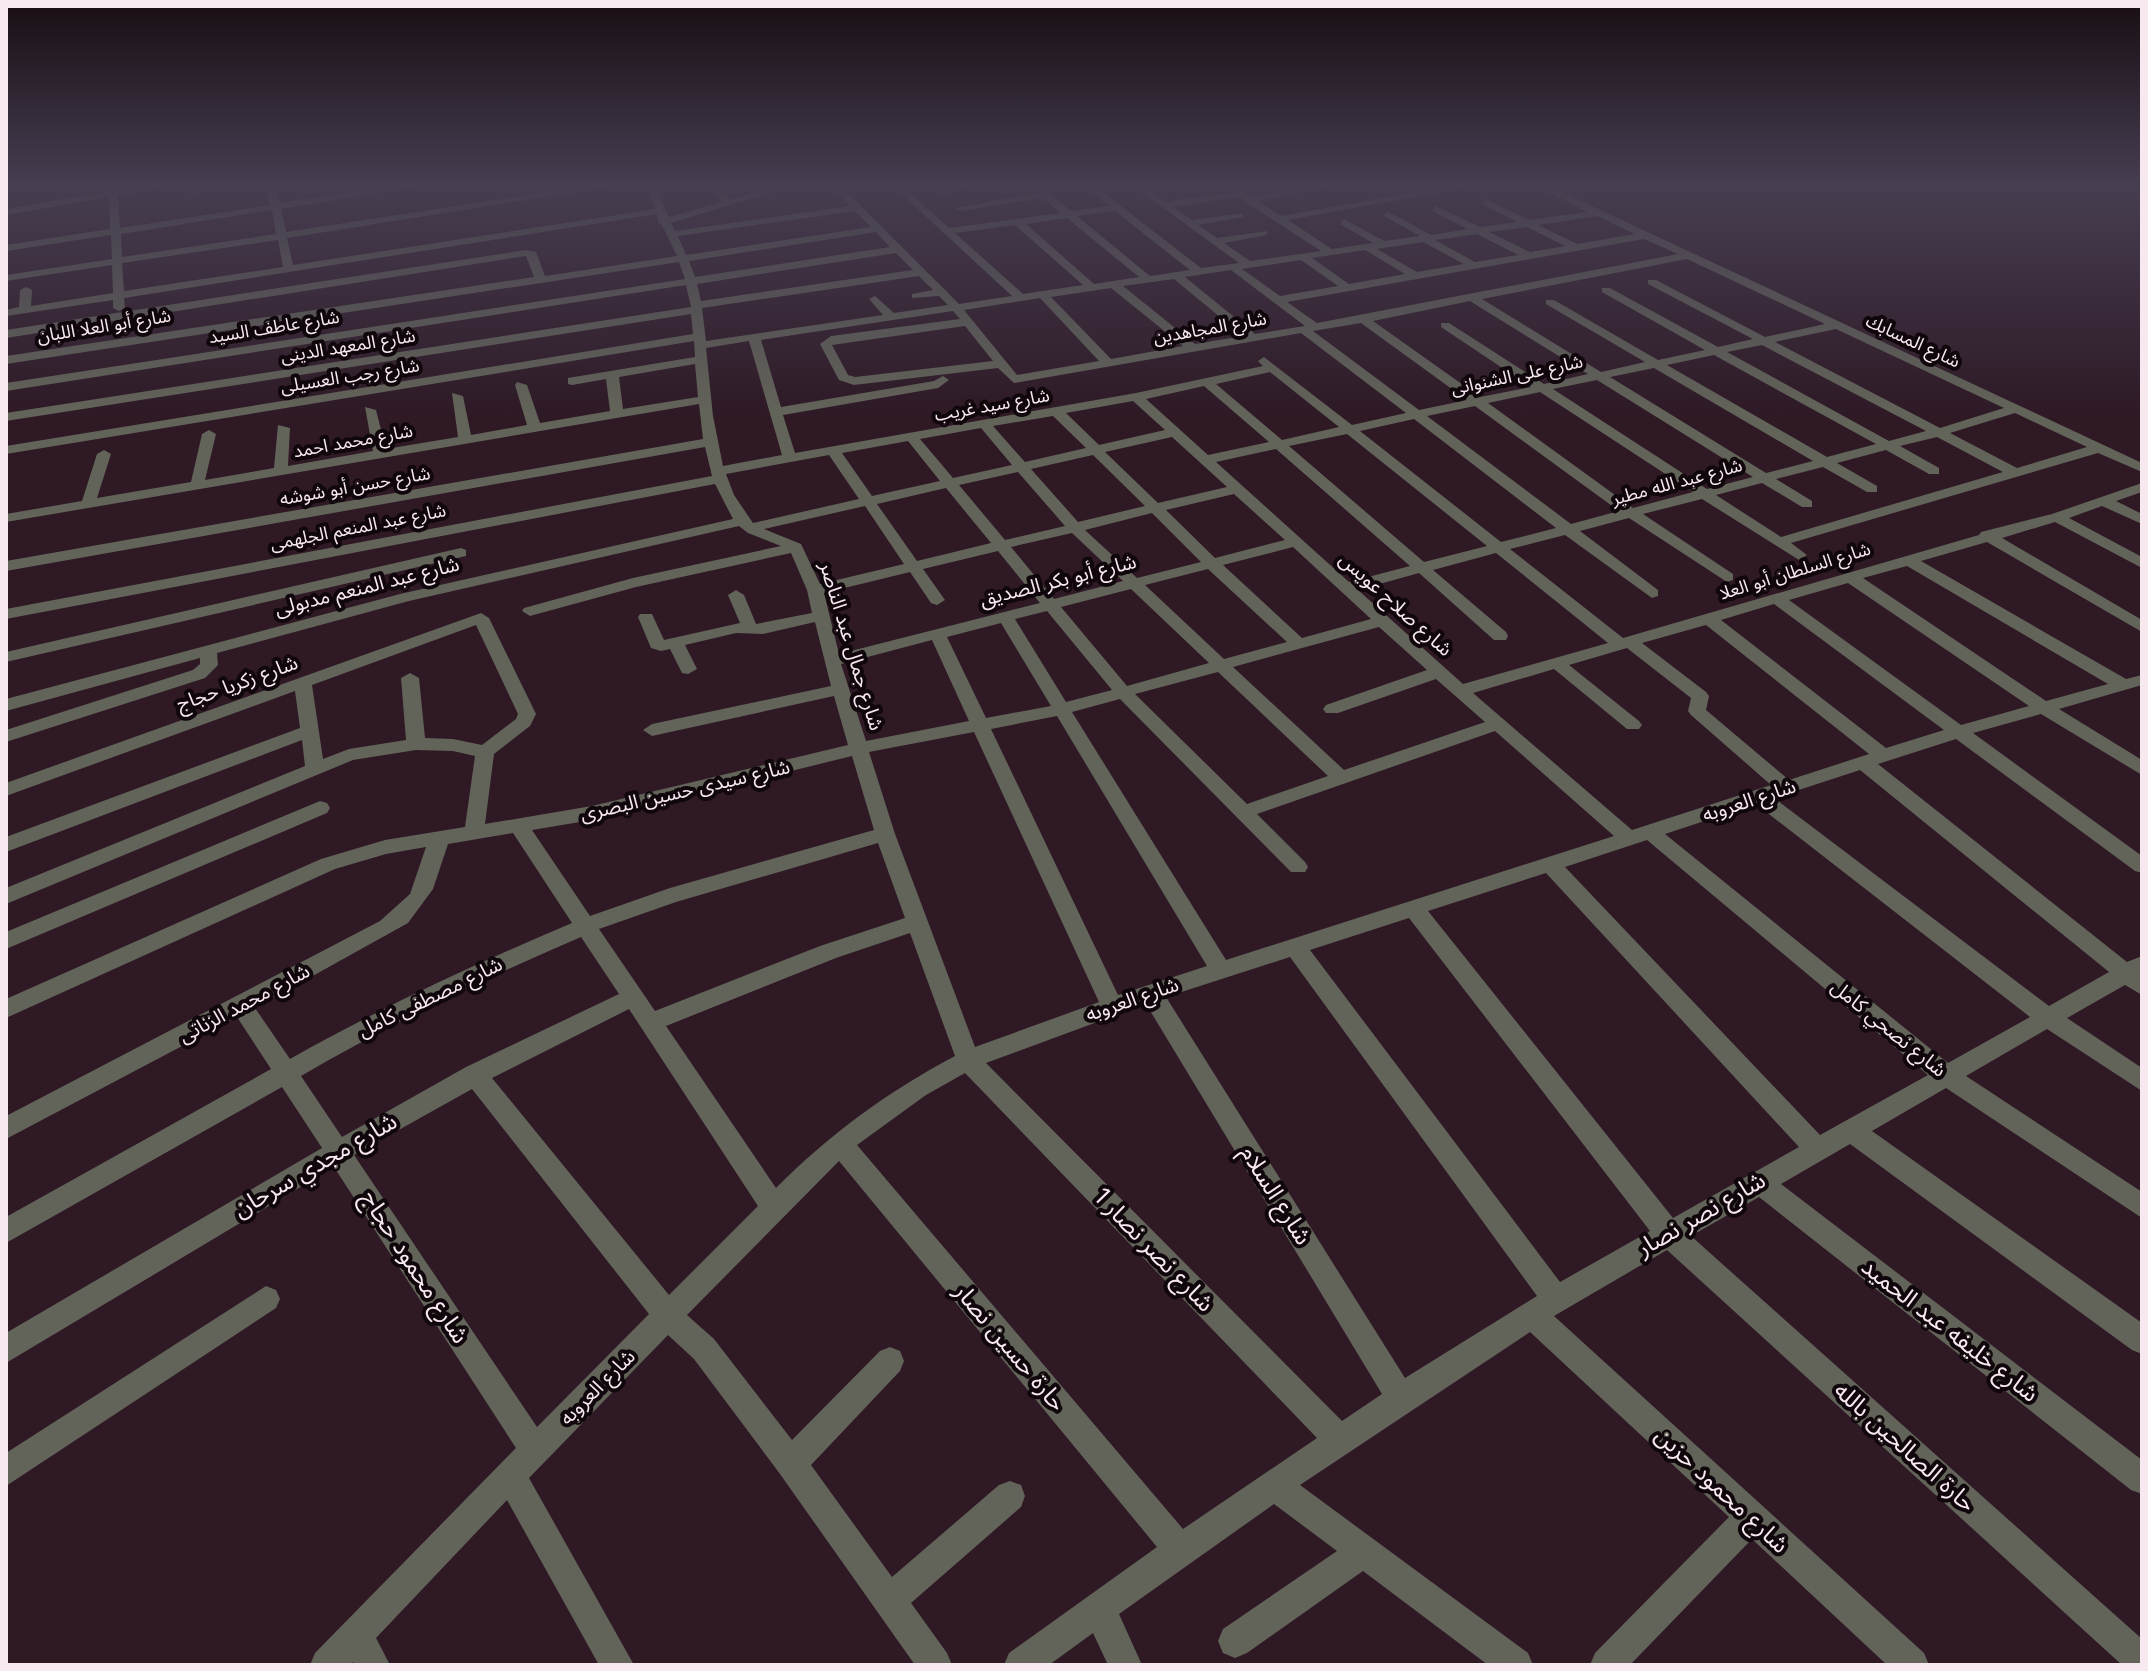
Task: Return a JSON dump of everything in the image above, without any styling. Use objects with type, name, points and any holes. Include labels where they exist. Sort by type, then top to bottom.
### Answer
[{"type":"street","points":[[6,278],[110,263]]},
{"type":"street","points":[[117,263],[119,316]]},
{"type":"street","points":[[287,263],[289,269]]},
{"type":"street","points":[[6,313],[118,296],[196,279],[316,263]]},
{"type":"street","points":[[6,334],[463,263]]},
{"type":"street","points":[[535,263],[540,278]]},
{"type":"street","name":"شارع أبو العلا اللبان","points":[[6,360],[638,263]]},
{"type":"street","points":[[685,263],[696,308],[717,475],[746,524]]},
{"type":"street","name":"شارع عاطف السيد","points":[[6,387],[808,263]]},
{"type":"street","points":[[914,263],[956,307],[999,364]]},
{"type":"street","points":[[983,263],[1021,298]]},
{"type":"street","points":[[1064,263],[1091,287]]},
{"type":"street","points":[[1128,263],[1148,279]]},
{"type":"street","points":[[1188,263],[1199,272]]},
{"type":"street","points":[[572,381],[612,374],[700,347],[754,337],[1261,263]]},
{"type":"street","points":[[1312,263],[1348,288]]},
{"type":"street","points":[[1394,263],[1416,276]]},
{"type":"street","points":[[1470,263],[1475,266]]},
{"type":"street","points":[[1277,300],[1491,263]]},
{"type":"street","name":"شارع المجاهدين","points":[[999,364],[1010,378],[1019,379],[1363,319],[1650,263]]},
{"type":"street","name":"شارع المسابك","points":[[1707,263],[2142,468]]},
{"type":"street","points":[[1233,267],[1415,415],[1652,593]]},
{"type":"street","name":"شارع المعهد الدينى","points":[[6,417],[923,272]]},
{"type":"street","points":[[1176,275],[1253,338]]},
{"type":"street","points":[[1652,282],[2016,473]]},
{"type":"street","points":[[1113,284],[1193,349]]},
{"type":"street","points":[[25,310],[26,290]]},
{"type":"street","points":[[1606,290],[1934,471]]},
{"type":"street","points":[[916,296],[942,292]]},
{"type":"street","points":[[1043,295],[1109,364]]},
{"type":"street","points":[[1472,298],[1602,375],[1807,504]]},
{"type":"street","points":[[875,299],[891,317]]},
{"type":"street","points":[[1550,302],[1872,489]]},
{"type":"street","points":[[1363,319],[1631,513],[1727,577]]},
{"type":"street","points":[[967,322],[826,343],[843,377],[850,380],[999,364]]},
{"type":"street","points":[[1445,325],[1799,555]]},
{"type":"street","name":"شارع على الشنوانى","points":[[1205,460],[1837,325]]},
{"type":"street","points":[[754,337],[790,459]]},
{"type":"street","points":[[283,374],[284,343]]},
{"type":"street","name":"شارع رجب العسيلى","points":[[6,450],[700,347]]},
{"type":"street","points":[[1261,359],[1498,548],[1700,696],[1697,711],[1786,788]]},
{"type":"street","name":"شارع سيد غريب","points":[[717,475],[1136,397],[1272,368]]},
{"type":"street","points":[[776,412],[940,383],[943,379],[939,371]]},
{"type":"street","points":[[612,374],[617,415]]},
{"type":"street","points":[[1207,382],[1500,636]]},
{"type":"street","points":[[521,385],[535,429]]},
{"type":"street","points":[[907,389],[916,406]]},
{"type":"street","points":[[457,396],[465,441]]},
{"type":"street","name":"شارع صلاح عويس","points":[[1136,397],[1497,724],[1640,836]]},
{"type":"street","name":"شارع محمد احمد","points":[[6,518],[706,399]]},
{"type":"street","name":"شارع عبد الله مطير","points":[[1345,588],[1887,446],[2016,409]]},
{"type":"street","points":[[370,410],[381,455]]},
{"type":"street","points":[[1056,411],[1211,563],[1298,643]]},
{"type":"street","points":[[984,424],[1075,528],[1341,778]]},
{"type":"street","points":[[281,472],[283,428]]},
{"type":"street","name":"شارع عبد المنعم مدبولى","points":[[6,705],[406,597],[868,501],[1175,432]]},
{"type":"street","points":[[197,486],[209,434]]},
{"type":"street","points":[[912,438],[1124,693],[1298,867]]},
{"type":"street","name":"شارع حسن أبو شوشه","points":[[6,566],[711,442]]},
{"type":"street","points":[[1779,542],[2099,448]]},
{"type":"street","points":[[834,452],[937,600]]},
{"type":"street","points":[[88,504],[104,454]]},
{"type":"street","name":"شارع عبد المنعم الجلهمى","points":[[6,614],[717,475]]},
{"type":"street","name":"شارع السلطان أبو العلا","points":[[1460,691],[1986,535],[2057,517],[2142,487]]},
{"type":"street","points":[[815,590],[1236,489]]},
{"type":"street","points":[[2104,501],[2142,520]]},
{"type":"street","points":[[2057,517],[2142,563]]},
{"type":"street","name":"شارع جمال عبد الناصر","points":[[746,524],[796,547],[815,590],[832,661],[885,834],[968,1060]]},
{"type":"street","points":[[1986,535],[2142,627]]},
{"type":"street","name":"شارع أبو بكر الصديق","points":[[832,661],[1295,542]]},
{"type":"street","points":[[530,611],[636,590],[796,547]]},
{"type":"street","points":[[6,657],[461,553]]},
{"type":"street","points":[[1906,559],[2133,686]]},
{"type":"street","points":[[1849,576],[2044,708],[2142,769]]},
{"type":"street","points":[[736,595],[750,628]]},
{"type":"street","points":[[1776,598],[2142,866]]},
{"type":"street","points":[[646,617],[658,645],[736,628],[763,629],[821,616]]},
{"type":"street","points":[[1005,616],[1220,969]]},
{"type":"street","points":[[1708,618],[1874,760],[2136,975]]},
{"type":"street","name":"شارع زكريا حجاج","points":[[6,790],[484,619],[527,714],[524,722],[485,752]]},
{"type":"street","name":"شارع سيدى حسين البصرى","points":[[6,1009],[328,864],[385,847],[592,813],[860,748],[1062,709],[1382,621]]},
{"type":"street","points":[[937,634],[1112,1006]]},
{"type":"street","points":[[675,642],[688,669]]},
{"type":"street","points":[[6,736],[199,674],[209,665],[209,649]]},
{"type":"street","points":[[1557,663],[1633,725]]},
{"type":"street","points":[[1332,709],[1439,672]]},
{"type":"street","points":[[410,678],[416,744]]},
{"type":"street","points":[[303,683],[315,767]]},
{"type":"street","name":"شارع العروبه","points":[[327,1665],[510,1475],[840,1144],[917,1088],[968,1060],[1220,969],[1957,732],[2133,686]]},
{"type":"street","points":[[652,730],[841,689]]},
{"type":"street","points":[[1244,812],[1497,724]]},
{"type":"street","points":[[6,845],[311,730]]},
{"type":"street","points":[[6,896],[315,767],[383,747],[453,745],[485,752],[474,833]]},
{"type":"street","points":[[1760,797],[2047,1017],[2142,1081]]},
{"type":"street","points":[[6,941],[320,808]]},
{"type":"street","points":[[518,825],[774,1207]]},
{"type":"street","name":"شارع مصطفى كامل","points":[[6,1231],[398,1010],[585,926],[670,896],[885,834]]},
{"type":"street","name":"شارع نصحي كامل","points":[[1640,836],[1945,1075],[2142,1206]]},
{"type":"street","name":"شارع محمد الزناتى","points":[[6,1128],[404,917],[421,898],[439,839]]},
{"type":"street","points":[[1550,864],[1816,1148]]},
{"type":"street","name":"حارة الصالحين بالله","points":[[1413,907],[1668,1233],[2142,1661]]},
{"type":"street","points":[[650,1023],[828,952],[918,922]]},
{"type":"street","name":"شارع محمود حزين","points":[[1294,945],[1544,1307],[1751,1517],[1912,1665]]},
{"type":"street","name":"شارع نصر نصار","points":[[1021,1665],[1180,1550],[1401,1398],[1544,1307],[2047,1017],[2136,975]]},
{"type":"street","name":"شارع السلام","points":[[1151,992],[1401,1398]]},
{"type":"street","name":"شارع مجدي سرحان","points":[[6,1349],[338,1150],[474,1074],[633,997]]},
{"type":"street","name":"شارع محمود حجاج","points":[[241,1005],[535,1450]]},
{"type":"street","name":"شارع نصر نصار 1","points":[[968,1060],[1340,1440]]},
{"type":"street","points":[[474,1074],[668,1316],[704,1349],[791,1463],[935,1665]]},
{"type":"street","points":[[1849,1129],[2142,1340]]},
{"type":"street","name":"حارة حسين نصار","points":[[840,1144],[1180,1550]]},
{"type":"street","name":"شارع خليفه عبد الحميد","points":[[1758,1181],[2142,1479]]},
{"type":"street","points":[[6,1471],[266,1299]]},
{"type":"street","points":[[791,1463],[890,1361]]},
{"type":"street","points":[[510,1475],[617,1665]]},
{"type":"street","points":[[1274,1485],[1516,1665]]},
{"type":"street","points":[[889,1600],[1010,1496]]},
{"type":"street","points":[[1607,1665],[1751,1517]]},
{"type":"street","points":[[1235,1641],[1363,1552]]},
{"type":"street","points":[[1099,1609],[1125,1665]]},
{"type":"street","points":[[356,1636],[373,1665]]}]
